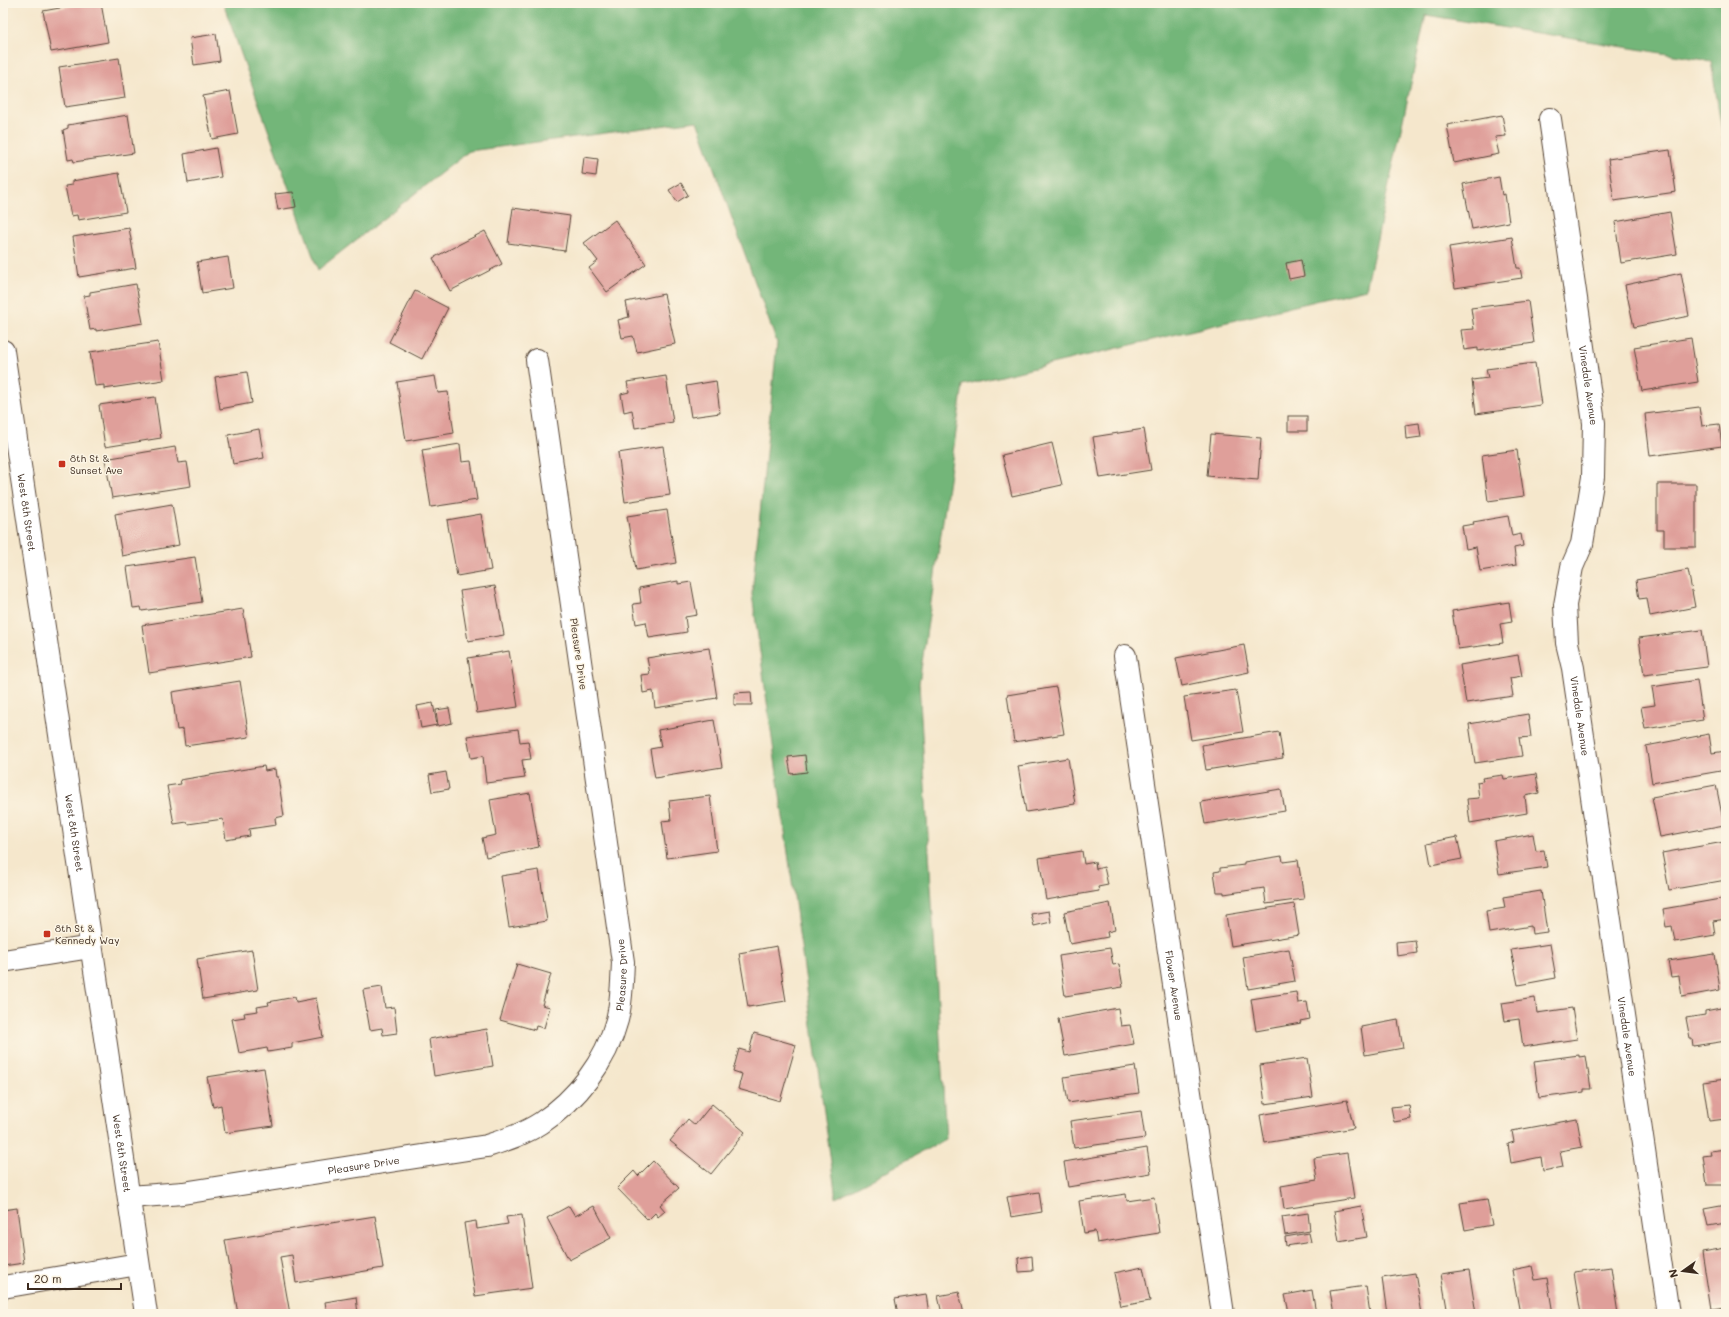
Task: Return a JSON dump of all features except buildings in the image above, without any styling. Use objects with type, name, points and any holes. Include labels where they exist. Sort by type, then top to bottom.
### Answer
[{"type":"street","name":"Vinedale Avenue","points":[[1550,119],[1594,424],[1593,477],[1590,500],[1582,544],[1572,568],[1565,605],[1567,643],[1575,684],[1668,1314]]},
{"type":"street","name":"West 8th Street","points":[[3,351],[9,438],[92,947],[146,1314]]},
{"type":"street","name":"Pleasure Drive","points":[[129,1197],[183,1193],[487,1146],[515,1136],[541,1123],[574,1095],[593,1073],[607,1047],[617,1020],[622,991],[623,962],[537,360]]},
{"type":"street","name":"Flower Avenue","points":[[1124,656],[1223,1314]]},
{"type":"street","points":[[3,961],[92,947]]},
{"type":"street","points":[[3,1287],[138,1264]]},
{"type":"green space","points":[[223,3],[1726,3],[1726,157],[1711,61],[1426,15],[1366,289],[963,385],[919,683],[946,1139],[836,1198],[752,594],[777,343],[697,121],[469,151],[318,270]]},
{"type":"place","name":"8th St & Sunset Ave","points":[[62,464]]},
{"type":"place","name":"8th St & Kennedy Way","points":[[47,934]]}]
